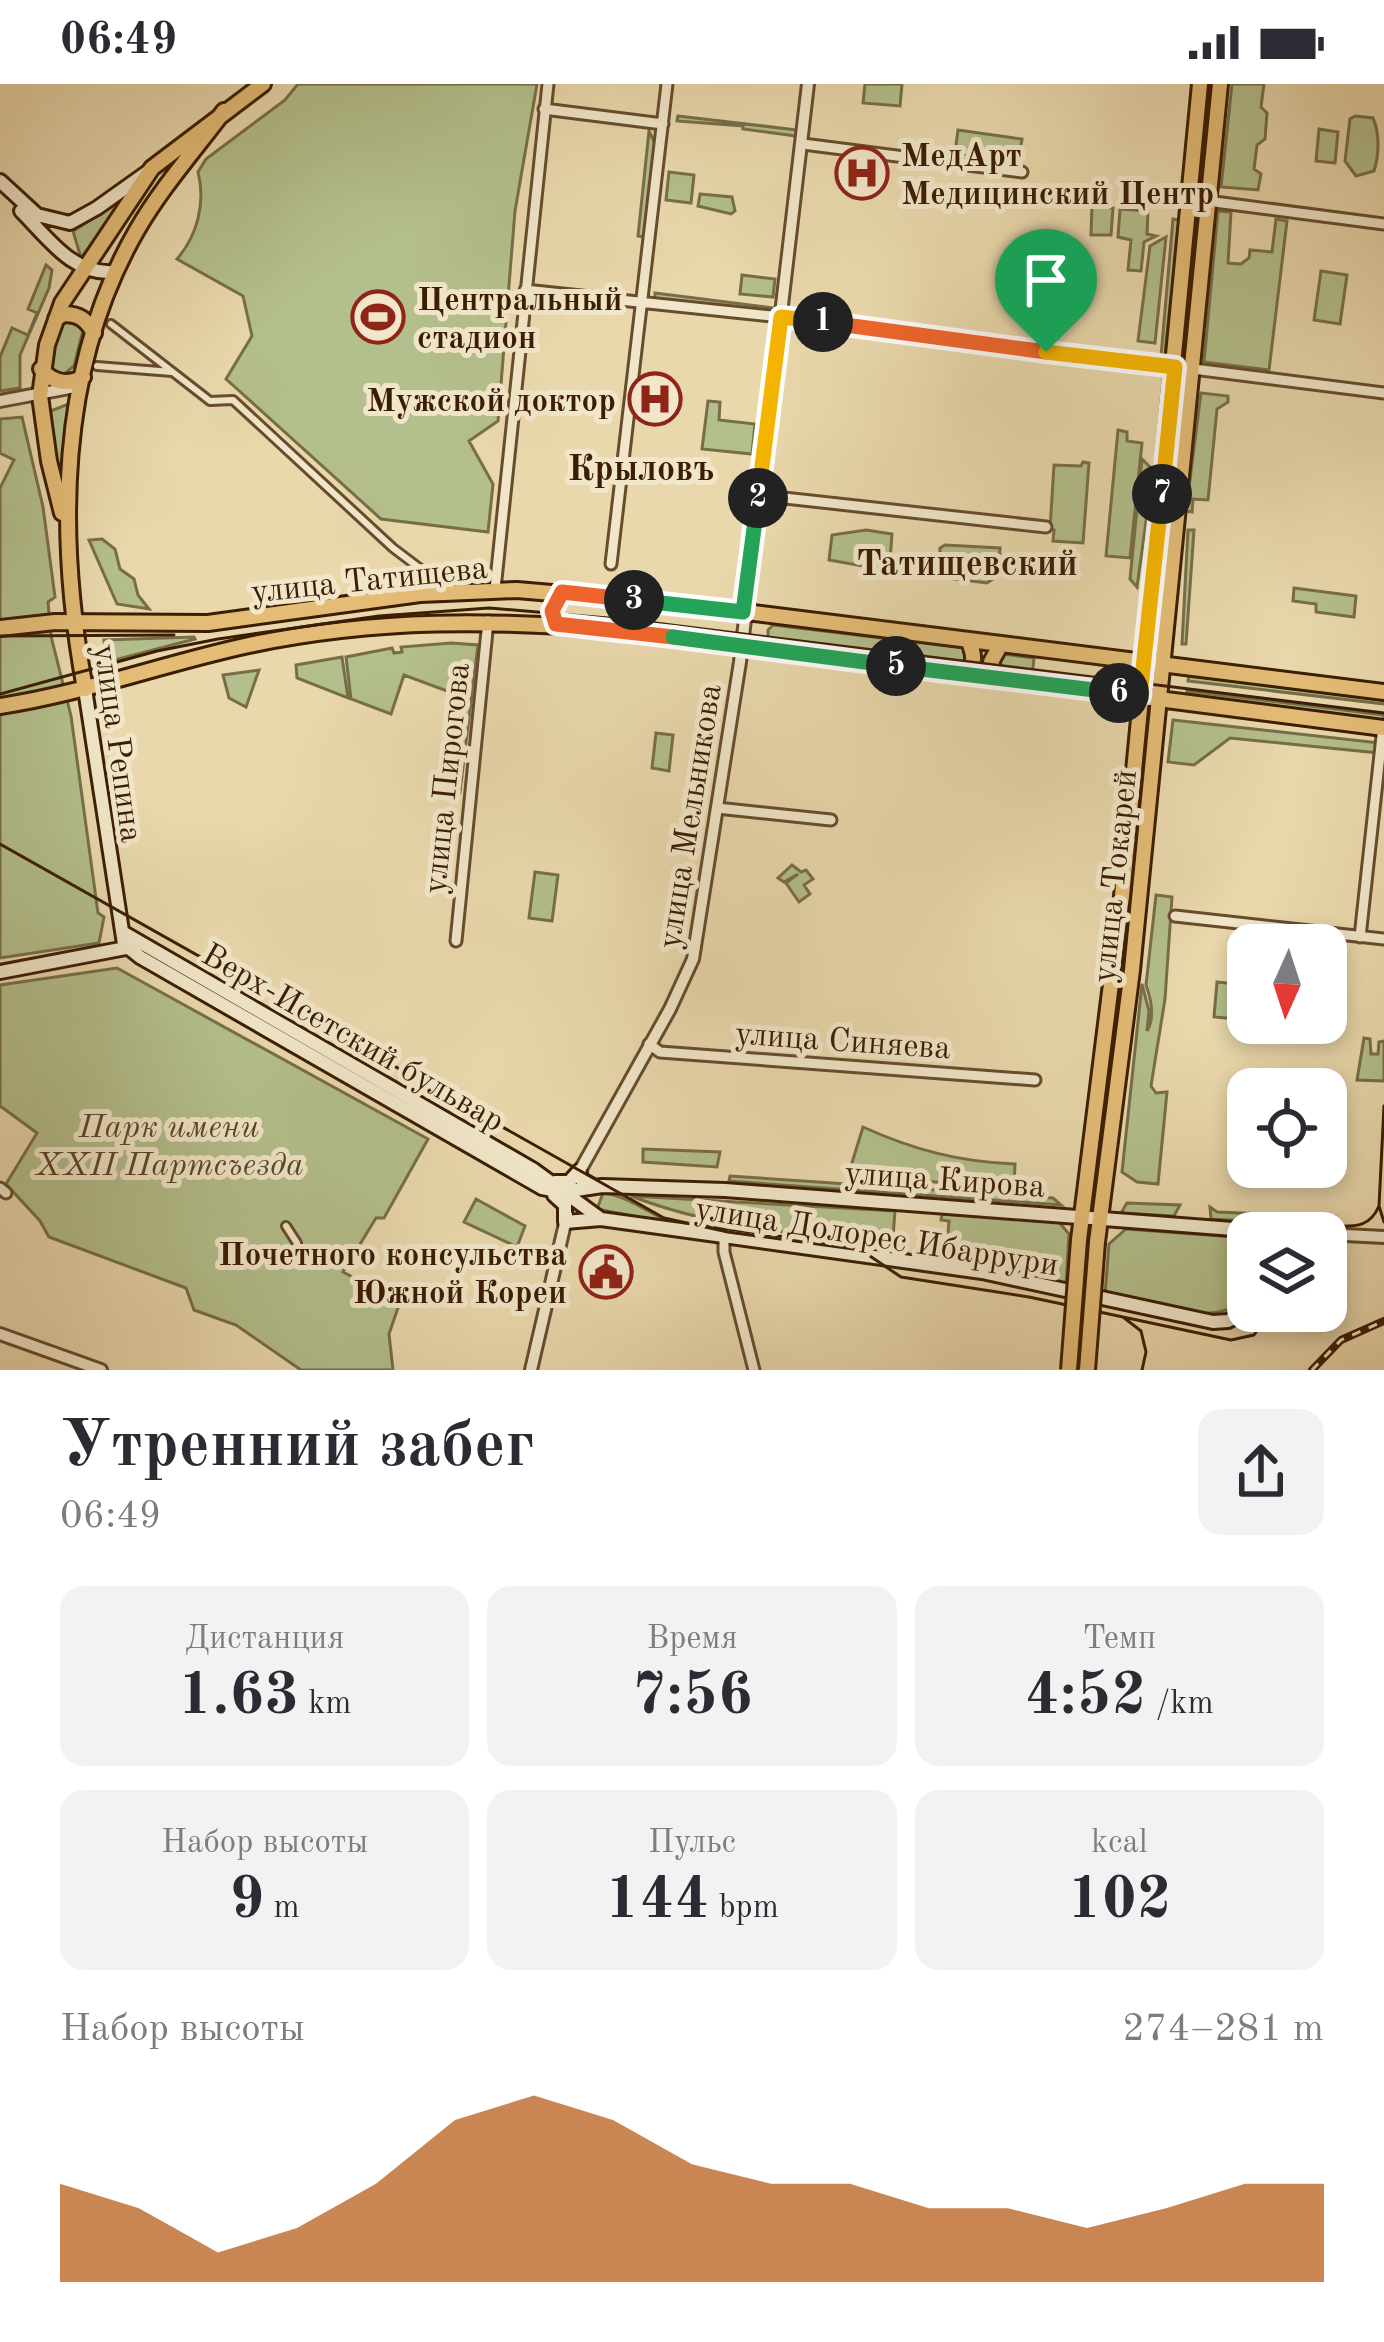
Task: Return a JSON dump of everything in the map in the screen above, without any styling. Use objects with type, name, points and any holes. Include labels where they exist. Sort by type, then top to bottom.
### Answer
[{"type":"main road","name":"улица Репина","points":[[0,181],[37,215],[70,223],[97,208],[262,84]]},
{"type":"main road","name":"улица Токарей","points":[[1070,1370],[1079,1240],[1122,896],[1200,84]]},
{"type":"main road","name":"улица Токарей","points":[[1087,1370],[1097,1242],[1132,970],[1220,84]]},
{"type":"main road","name":"улица Репина","points":[[136,950],[121,940],[74,622],[69,449],[94,333],[116,272],[155,200],[224,111]]},
{"type":"main road","name":"улица Репина","points":[[70,544],[49,460],[41,369],[56,319],[83,268],[152,168]]},
{"type":"main road","points":[[0,191],[83,268],[116,272]]},
{"type":"main road","points":[[56,319],[74,314],[89,323],[94,333]]},
{"type":"main road","points":[[41,369],[47,377],[81,382]]},
{"type":"main road","points":[[556,624],[553,605],[562,592]]},
{"type":"main road","name":"улица Татищева","points":[[0,628],[74,622],[208,622],[420,594],[562,592],[1384,692]]},
{"type":"main road","name":"улица Татищева","points":[[0,706],[85,688],[164,664],[314,634],[372,626],[488,621],[740,645],[1383,728]]},
{"type":"main road","points":[[964,674],[974,657],[968,640]]},
{"type":"main road","points":[[997,679],[991,662],[1000,644]]},
{"type":"main road","points":[[106,954],[116,945],[119,926]]},
{"type":"main road","points":[[0,972],[136,950]]},
{"type":"main road","name":"Верх-Исетский бульвар","points":[[136,950],[573,1189]]},
{"type":"main road","points":[[579,1172],[568,1182],[573,1189],[586,1201],[597,1217],[565,1222],[565,1205],[573,1189],[582,1180],[579,1172]]},
{"type":"main road","name":"улица Кирова","points":[[573,1189],[725,1190],[1227,1228]]},
{"type":"main road","name":"улица Долорес Ибаррури","points":[[573,1189],[597,1217],[982,1272],[1213,1322],[1227,1321]]},
{"type":"street","points":[[495,590],[548,84]]},
{"type":"street","points":[[611,564],[667,84]]},
{"type":"street","name":"улица Мельникова","points":[[579,1172],[691,968],[740,645],[808,84]]},
{"type":"street","points":[[544,109],[663,124]]},
{"type":"street","points":[[802,144],[1022,172]]},
{"type":"street","points":[[1208,201],[1384,224]]},
{"type":"street","points":[[525,290],[781,317],[1384,393]]},
{"type":"street","points":[[111,324],[210,401],[233,400],[426,573]]},
{"type":"street","points":[[97,366],[176,372]]},
{"type":"street","points":[[0,401],[40,396],[81,382]]},
{"type":"street","points":[[758,494],[1046,527]]},
{"type":"street","name":"улица Пирогова","points":[[456,941],[488,621]]},
{"type":"street","points":[[1360,937],[1383,728]]},
{"type":"street","points":[[717,808],[831,820]]},
{"type":"street","points":[[1175,916],[1384,939]]},
{"type":"street","name":"улица Синяева","points":[[649,1045],[660,1052],[1035,1080]]},
{"type":"street","points":[[531,1370],[573,1189]]},
{"type":"street","points":[[286,1226],[297,1243]]},
{"type":"street","points":[[1347,1235],[1384,1237]]},
{"type":"street","points":[[724,1238],[754,1370]]},
{"type":"street","points":[[0,1334],[101,1370]]},
{"type":"green space","name":"Центральный стадион","points":[[298,84],[537,84],[515,211],[498,421],[469,441],[493,484],[488,532],[381,519],[226,379],[252,336],[243,296],[177,259],[198,218],[198,172],[206,159],[285,100]]},
{"type":"green space","points":[[865,84],[902,84],[900,106],[863,103]]},
{"type":"green space","points":[[1207,84],[1212,84],[1185,355],[1181,354]]},
{"type":"green space","points":[[1232,84],[1264,84],[1265,139],[1257,145],[1254,169],[1261,174],[1258,190],[1221,187]]},
{"type":"green space","points":[[678,116],[797,130],[796,136],[677,121]]},
{"type":"green space","points":[[1373,118],[1378,144],[1374,171],[1356,176],[1345,161],[1350,119]]},
{"type":"green space","points":[[1319,129],[1338,132],[1335,163],[1316,161]]},
{"type":"green space","points":[[958,130],[1022,139],[1018,163],[955,153]]},
{"type":"green space","points":[[649,131],[655,143],[644,237],[638,236]]},
{"type":"green space","points":[[669,172],[694,175],[691,203],[666,200]]},
{"type":"green space","points":[[700,194],[732,197],[735,211],[698,206]]},
{"type":"green space","points":[[127,197],[81,258],[73,231]]},
{"type":"green space","points":[[1092,206],[1113,208],[1111,235],[1091,235]]},
{"type":"green space","points":[[1120,209],[1148,211],[1147,234],[1156,236],[1144,242],[1141,271],[1128,270],[1131,240],[1118,237]]},
{"type":"green space","points":[[1218,211],[1231,212],[1228,263],[1241,264],[1250,250],[1272,252],[1276,219],[1287,221],[1269,370],[1204,362]]},
{"type":"green space","points":[[1173,219],[1179,220],[1165,354],[1161,356]]},
{"type":"green space","points":[[1166,237],[1155,343],[1138,341],[1150,246]]},
{"type":"green space","points":[[46,265],[52,270],[49,288],[20,355],[20,388],[0,391],[0,357],[12,328],[28,335],[37,313],[28,309]]},
{"type":"green space","points":[[1321,271],[1347,275],[1340,324],[1314,320]]},
{"type":"green space","points":[[742,275],[775,279],[773,297],[740,294]]},
{"type":"green space","points":[[655,293],[773,308],[772,313],[655,301]]},
{"type":"green space","points":[[65,321],[75,321],[83,330],[74,366],[63,375],[53,372],[50,360],[54,338]]},
{"type":"green space","points":[[1201,393],[1228,396],[1228,402],[1217,409],[1208,500],[1193,499],[1192,512],[1186,511]]},
{"type":"green space","points":[[1176,398],[1180,398],[1153,641]]},
{"type":"green space","points":[[708,401],[720,402],[719,420],[755,424],[752,454],[702,449]]},
{"type":"green space","points":[[71,403],[61,482],[48,412]]},
{"type":"green space","points":[[22,417],[43,507],[55,597],[48,602],[51,636],[71,716],[98,913],[104,917],[99,943],[0,958],[0,488],[14,460],[0,453],[0,419]]},
{"type":"green space","points":[[1118,430],[1127,432],[1127,441],[1142,443],[1130,558],[1106,556]]},
{"type":"green space","points":[[1142,459],[1153,470],[1137,587],[1130,579]]},
{"type":"green space","points":[[1089,463],[1083,543],[1053,541],[1054,465],[1081,466]]},
{"type":"green space","points":[[866,530],[892,534],[890,561],[880,569],[829,560],[832,535]]},
{"type":"green space","points":[[1188,530],[1194,530],[1186,644],[1182,644]]},
{"type":"green space","points":[[102,539],[115,549],[120,569],[134,579],[149,609],[117,604],[89,540]]},
{"type":"green space","points":[[940,548],[1000,548],[999,575],[987,583],[939,577]]},
{"type":"green space","points":[[1294,588],[1356,596],[1354,617],[1316,612],[1316,604],[1293,601]]},
{"type":"green space","points":[[773,625],[965,648],[971,655],[963,669],[768,642]]},
{"type":"green space","points":[[195,639],[107,662],[104,640]]},
{"type":"green space","points":[[451,643],[478,645],[460,792],[456,790],[466,698],[404,675],[391,714],[351,699],[346,657]]},
{"type":"green space","points":[[1003,654],[1034,658],[1032,677],[999,674],[996,658]]},
{"type":"green space","points":[[342,657],[348,698],[297,678],[296,665]]},
{"type":"green space","points":[[259,670],[246,707],[229,698],[223,675]]},
{"type":"green space","points":[[1189,676],[1384,700],[1384,704],[1188,681]]},
{"type":"green space","points":[[1187,691],[1384,715],[1384,720],[1187,696]]},
{"type":"green space","points":[[1173,720],[1380,743],[1379,753],[1230,738],[1194,765],[1168,762]]},
{"type":"green space","points":[[1143,731],[1148,732],[1098,1191],[1093,1191]]},
{"type":"green space","points":[[656,733],[673,735],[669,771],[652,768]]},
{"type":"green space","points":[[792,865],[806,870],[813,879],[804,885],[810,894],[799,902],[786,883],[798,874],[784,882],[778,878]]},
{"type":"green space","points":[[535,872],[558,875],[552,921],[529,918]]},
{"type":"green space","points":[[1156,895],[1172,897],[1165,999],[1151,1086],[1156,1093],[1167,1092],[1158,1184],[1137,1182],[1122,1172],[1142,984],[1149,1011],[1147,1031],[1151,1020],[1146,985]]},
{"type":"green space","name":"Парк имени XXII Партсъезда","points":[[117,968],[428,1139],[384,1218],[376,1218],[343,1272],[400,1302],[389,1334],[393,1370],[301,1370],[236,1325],[194,1310],[186,1288],[49,1237],[6,1184],[37,1133],[0,1106],[0,985]]},
{"type":"green space","points":[[1217,982],[1227,983],[1227,1018],[1214,1017]]},
{"type":"green space","points":[[1364,1038],[1370,1039],[1371,1054],[1378,1054],[1379,1042],[1384,1041],[1384,1081],[1357,1080]]},
{"type":"green space","points":[[863,1127],[938,1153],[1015,1164],[1014,1186],[875,1179],[851,1166]]},
{"type":"green space","points":[[643,1149],[720,1152],[717,1167],[643,1162]]},
{"type":"green space","points":[[730,1176],[1053,1198],[1061,1205],[729,1181]]},
{"type":"green space","points":[[603,1193],[630,1201],[674,1224],[597,1209]]},
{"type":"green space","points":[[631,1196],[895,1211],[893,1237],[905,1239],[907,1254],[928,1255],[931,1245],[947,1246],[949,1221],[941,1220],[942,1214],[1058,1221],[1069,1234],[1066,1285],[934,1259],[886,1255],[869,1241],[719,1221]]},
{"type":"green space","points":[[476,1199],[525,1226],[517,1247],[464,1222]]},
{"type":"green space","points":[[1127,1203],[1180,1205],[1174,1216],[1121,1213]]},
{"type":"green space","points":[[1210,1207],[1227,1212],[1227,1220],[1211,1219]]},
{"type":"green space","points":[[1126,1229],[1227,1236],[1227,1309],[1181,1312],[1105,1294],[1109,1244]]},
{"type":"tram line","points":[[0,694],[218,639],[379,616],[489,608],[631,620],[1384,713]]},
{"type":"tram line","points":[[0,636],[174,635]]},
{"type":"tram line","points":[[0,844],[664,1218],[861,1250],[901,1277],[1029,1297],[1231,1340],[1256,1332]]},
{"type":"tram line","points":[[1384,1106],[1379,1206],[1384,1222]]},
{"type":"tram line","points":[[1347,1226],[1365,1223],[1379,1206]]},
{"type":"tram line","points":[[1123,1317],[1141,1331],[1146,1352],[1142,1370]]},
{"type":"railway","points":[[1312,1370],[1341,1340],[1384,1321]]},
{"type":"place","name":"МедАрт Медицинский Центр","points":[[862,173]]},
{"type":"place","name":"Центральный стадион","points":[[378,317]]},
{"type":"place","name":"Мужской доктор","points":[[655,399]]},
{"type":"place","name":"Почетного консульства Южной Кореи","points":[[606,1272]]},
{"type":"district","name":"Крыловъ","points":[[641,467]]},
{"type":"district","name":"Татищевский","points":[[967,562]]},
{"type":"route","points":[[781,317],[1046,352],[1175,367],[1140,696],[556,624],[553,605],[562,592],[743,612],[781,317]]}]
